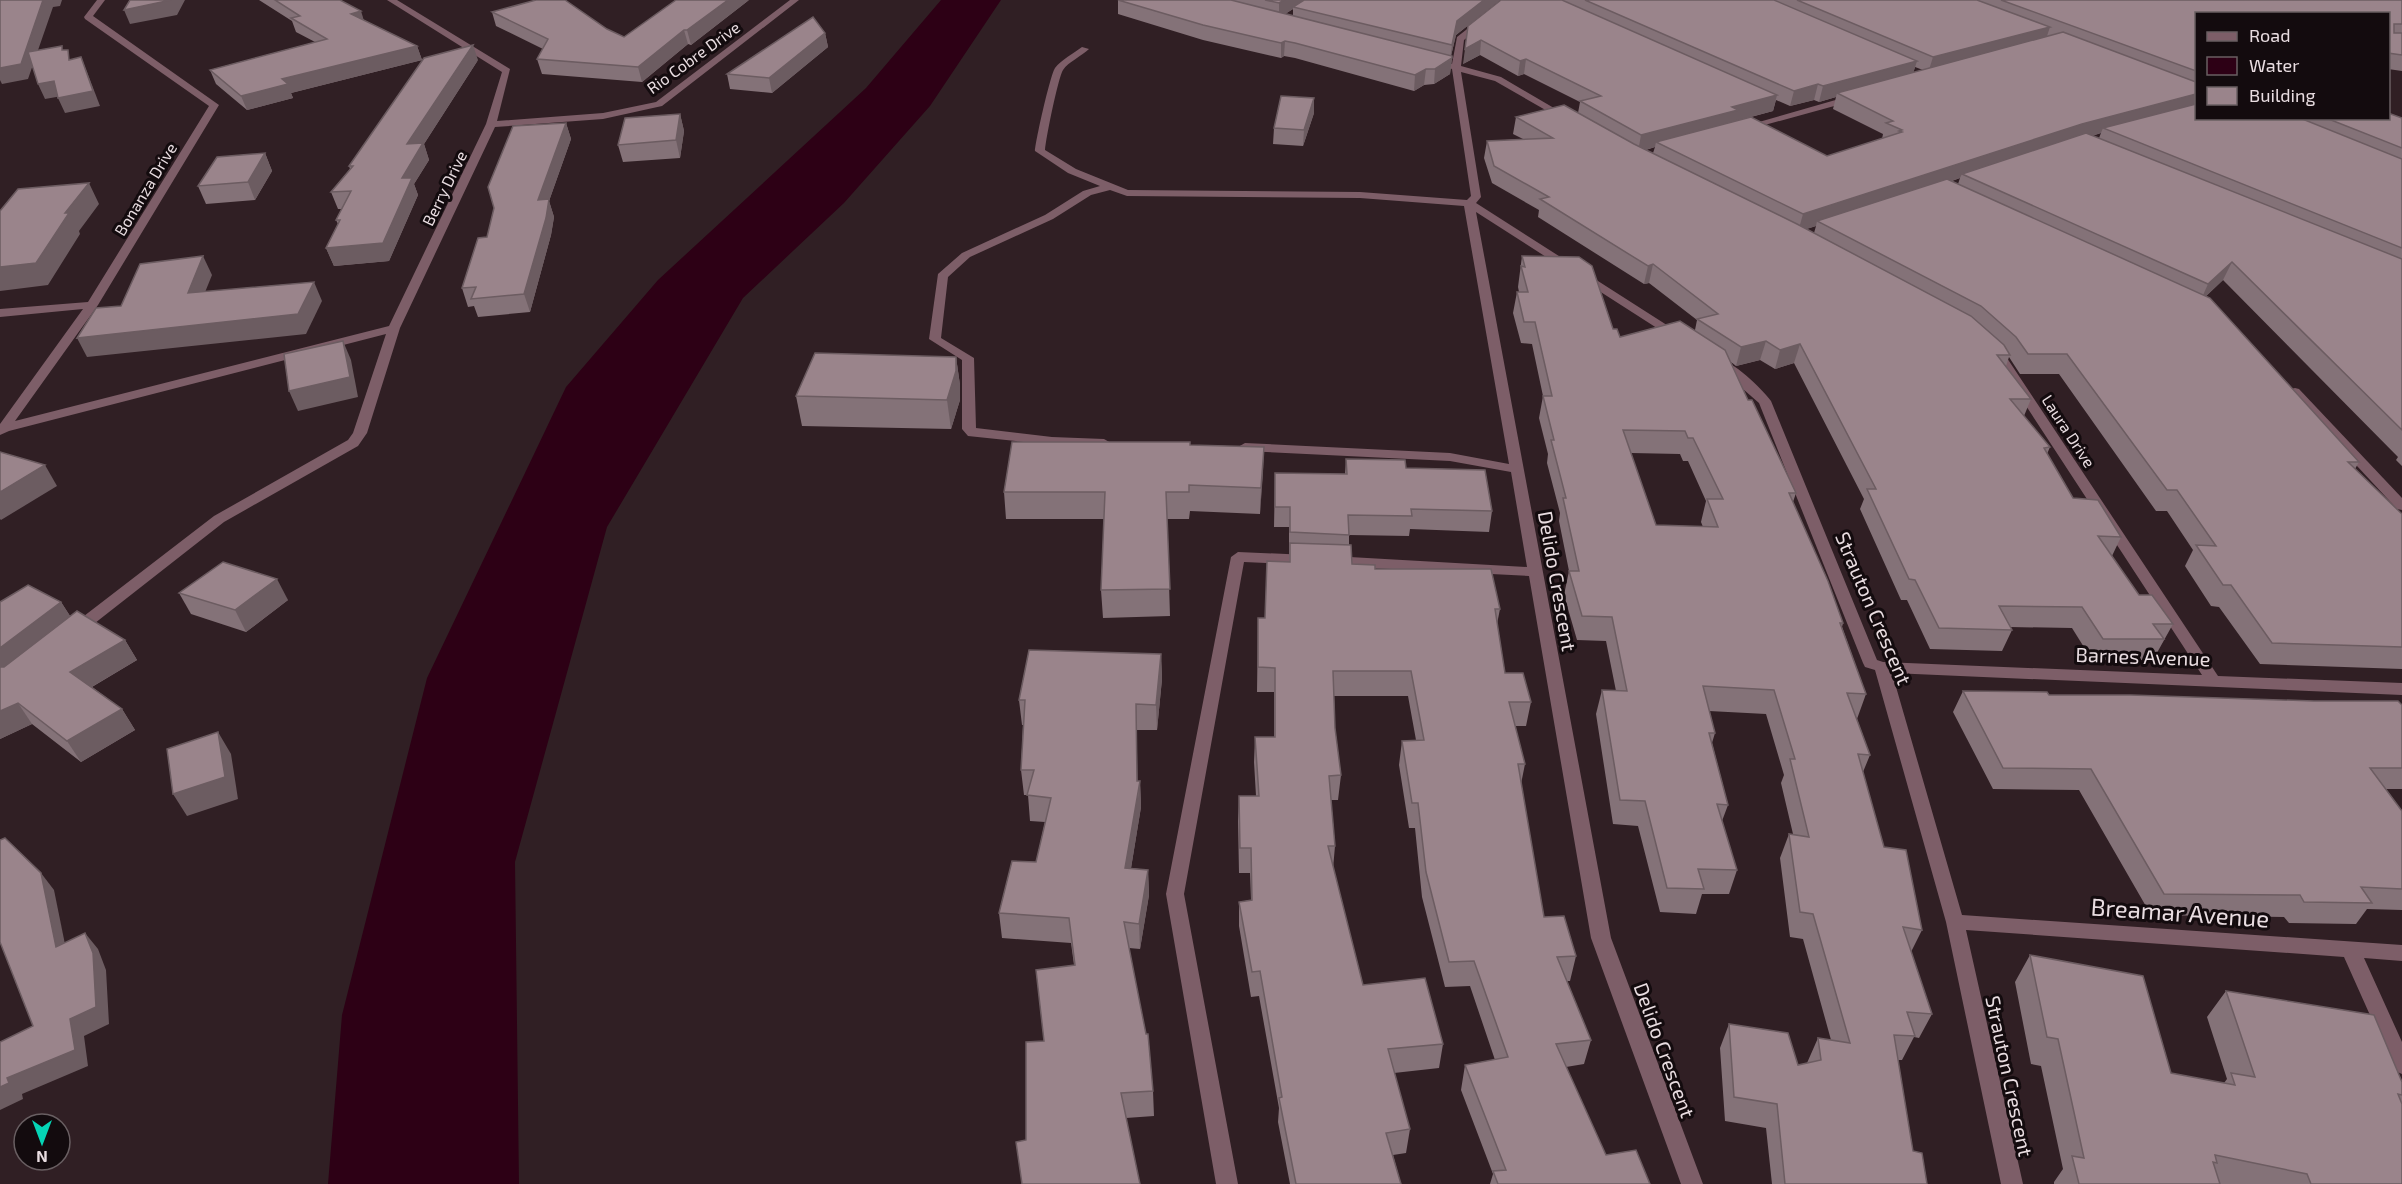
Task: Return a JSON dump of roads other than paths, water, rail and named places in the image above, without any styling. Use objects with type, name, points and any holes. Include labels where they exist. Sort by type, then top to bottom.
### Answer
[{"type":"street","name":"Bonanza Drive","points":[[2,430],[92,304],[214,105],[88,17],[101,0]]},
{"type":"street","name":"Berry Drive","points":[[67,637],[219,519],[353,443],[360,433],[394,328],[491,124],[507,71],[391,0]]},
{"type":"street","name":"Rio Cobre Drive","points":[[491,124],[603,116],[659,104],[795,0]]},
{"type":"street","name":"Delido Crescent","points":[[1509,0],[1460,39],[1455,67],[1476,197],[1469,202],[1601,938],[1692,1184]]},
{"type":"street","points":[[1085,49],[1059,69],[1049,111],[1042,129],[1040,151],[1072,171],[1126,193],[1360,195],[1469,202],[1686,342]]},
{"type":"street","points":[[1423,58],[1498,80],[1577,124]]},
{"type":"street","points":[[1727,133],[1860,96]]},
{"type":"street","points":[[1783,110],[1794,114]]},
{"type":"street","points":[[1108,187],[1087,194],[1049,217],[966,255],[942,276],[935,339],[968,358],[969,429],[973,433],[1052,441],[1112,443]]},
{"type":"street","points":[[0,313],[92,304]]},
{"type":"street","points":[[2,430],[394,328]]},
{"type":"street","name":"Laura Drive","points":[[1977,337],[2003,361],[2214,680]]},
{"type":"street","name":"Strauton Crescent","points":[[1706,355],[1736,374],[1765,401],[1871,663],[1882,668],[1955,922],[2012,1184]]},
{"type":"street","points":[[2288,385],[2402,506]]},
{"type":"street","points":[[1231,447],[1375,451],[1450,457],[1516,469]]},
{"type":"street","points":[[1227,1184],[1175,894],[1238,557],[1535,572]]},
{"type":"street","name":"Barnes Avenue","points":[[1882,668],[2402,689]]},
{"type":"street","name":"Breamar Avenue","points":[[1955,922],[2402,953]]},
{"type":"street","points":[[2350,949],[2402,1065]]},
{"type":"water","points":[[941,0],[1001,0],[930,106],[844,203],[743,298],[607,527],[515,862],[519,1184],[328,1184],[342,1015],[427,678],[566,387],[658,280],[866,88]]}]
